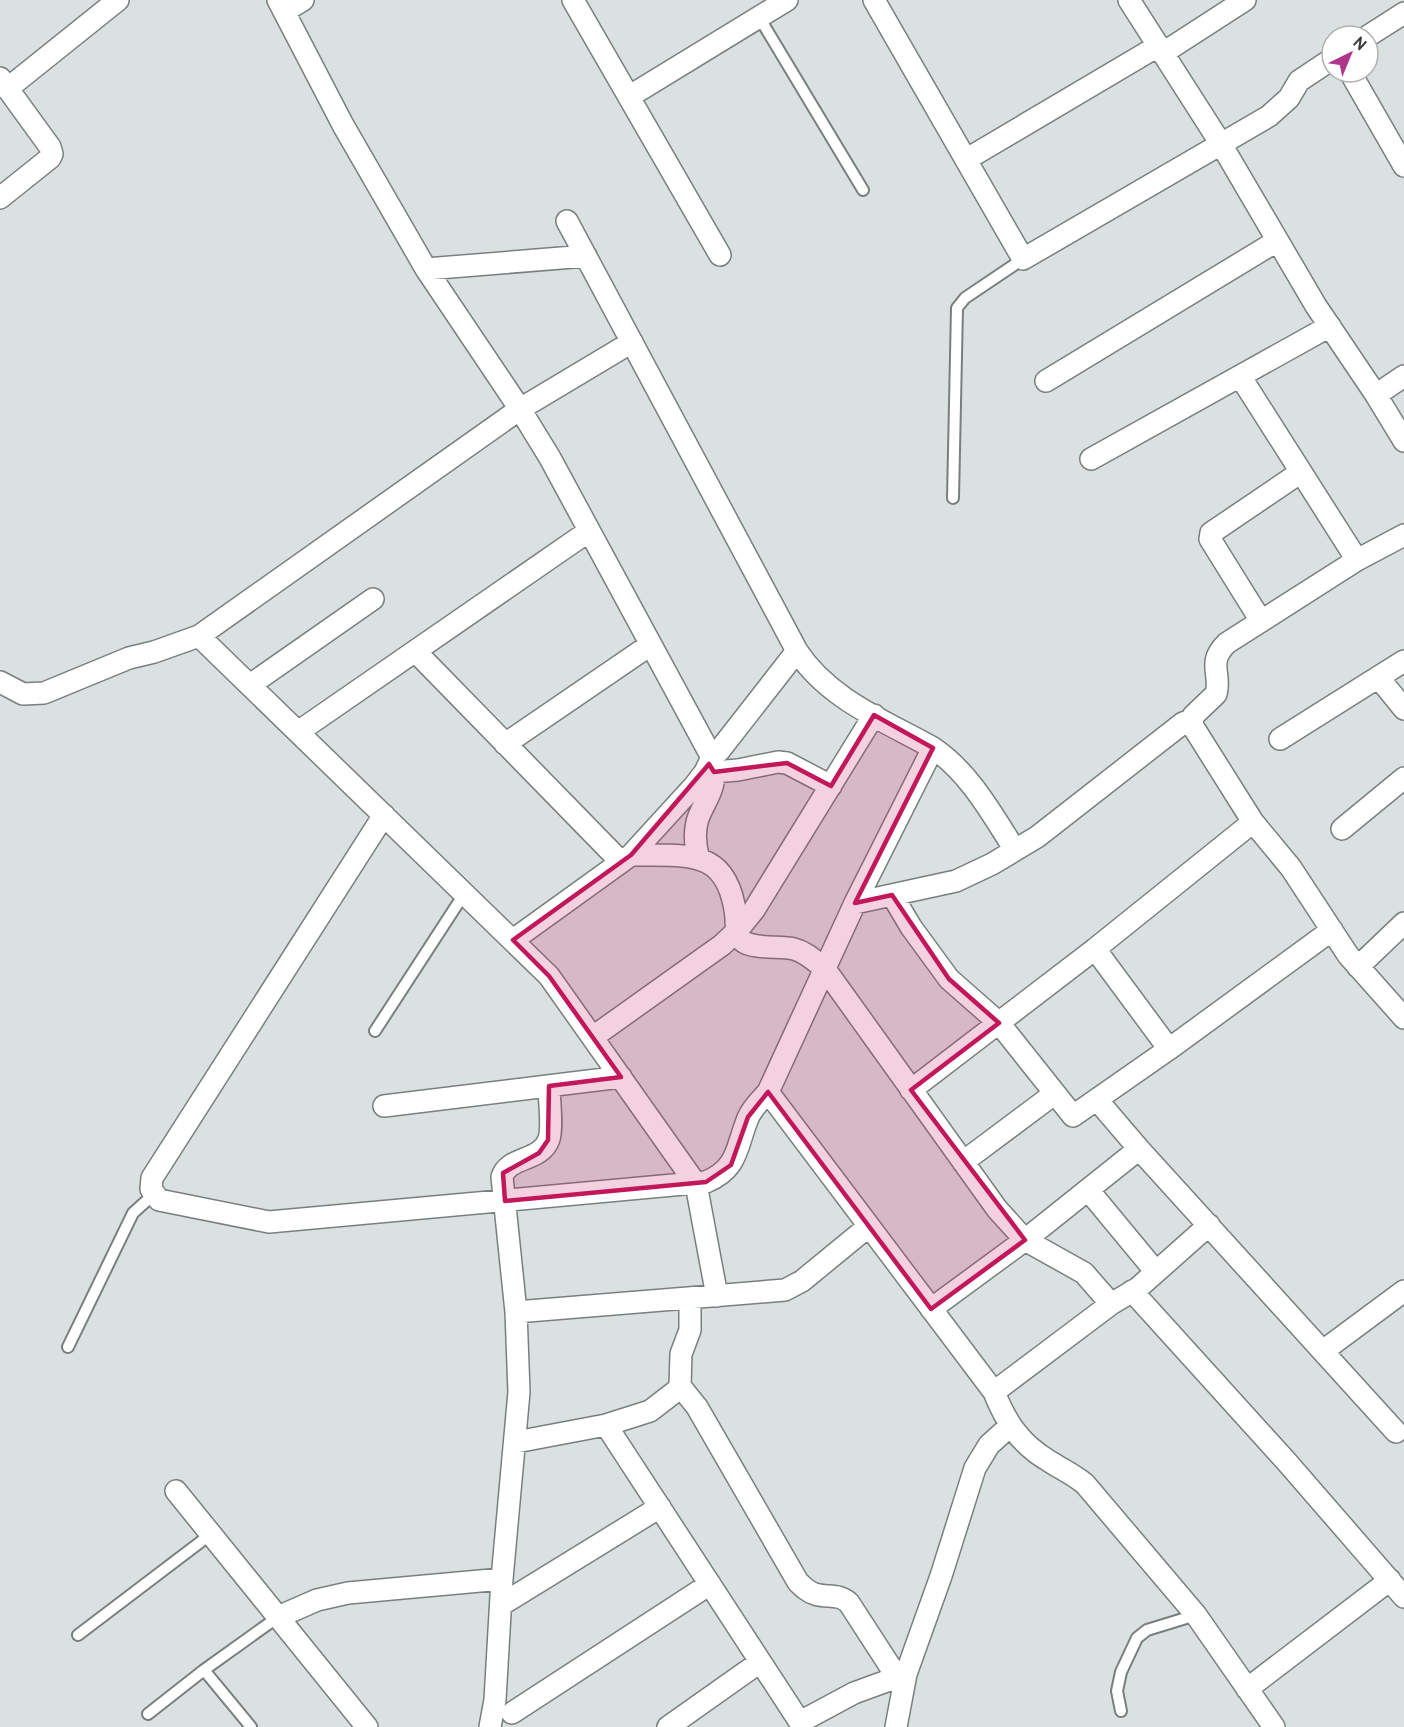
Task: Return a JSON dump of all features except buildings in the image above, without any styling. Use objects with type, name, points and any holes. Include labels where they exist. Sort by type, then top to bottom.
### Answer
[{"type":"street","points":[[0,198],[52,154],[50,147],[4,84],[118,0]]},
{"type":"street","points":[[303,0],[282,6],[343,125],[426,269],[550,458],[709,752],[712,763],[712,787],[695,830],[699,859]]},
{"type":"street","points":[[573,0],[720,255]]},
{"type":"street","points":[[630,96],[787,0]]},
{"type":"street","points":[[873,0],[1023,259],[1269,116],[1289,98],[1299,81],[1320,67]]},
{"type":"street","points":[[1129,0],[1221,144],[1277,242],[1404,441]]},
{"type":"street","points":[[967,159],[1245,0]]},
{"type":"street","points":[[1380,28],[1404,13]]},
{"type":"street","points":[[1357,84],[1404,166]]},
{"type":"street","points":[[567,221],[808,668],[827,686],[946,757],[963,775],[1016,850]]},
{"type":"street","points":[[1046,381],[1277,242]]},
{"type":"street","points":[[426,269],[586,256]]},
{"type":"street","points":[[1091,459],[1330,326]]},
{"type":"street","points":[[0,682],[23,694],[44,693],[129,658],[199,636],[520,409],[632,342]]},
{"type":"street","points":[[1240,376],[1357,560]]},
{"type":"street","points":[[1376,394],[1404,376]]},
{"type":"street","points":[[1261,621],[1210,539],[1211,533],[1301,472]]},
{"type":"street","points":[[298,732],[589,531]]},
{"type":"street","points":[[855,903],[956,881],[992,864],[1037,837],[1183,723],[1191,720],[1216,694],[1215,660],[1220,650],[1236,636],[1357,560],[1404,535]]},
{"type":"street","points":[[250,685],[373,599]]},
{"type":"street","points":[[199,636],[549,976],[696,1184],[717,1296]]},
{"type":"street","points":[[505,744],[650,645]]},
{"type":"street","points":[[415,651],[505,744],[626,858],[673,855],[699,859],[716,866],[722,872],[734,902],[737,931],[744,943],[800,951],[825,969],[997,1209],[1025,1240],[1084,1273],[1111,1304]]},
{"type":"street","points":[[513,940],[626,858],[695,785],[797,651]]},
{"type":"street","points":[[1280,739],[1404,661]]},
{"type":"street","points":[[1378,677],[1404,710]]},
{"type":"street","points":[[593,1036],[722,945],[737,931],[754,910],[874,715]]},
{"type":"street","points":[[1191,720],[1253,822],[1291,868],[1359,967],[1404,1018]]},
{"type":"street","points":[[384,815],[152,1178],[151,1189],[159,1200],[269,1222],[696,1184],[716,1178],[731,1165],[737,1154],[748,1117],[768,1092],[855,903],[933,748]]},
{"type":"street","points":[[712,763],[738,770],[778,762],[786,763],[831,786]]},
{"type":"street","points":[[1342,829],[1404,778]]},
{"type":"street","points":[[911,1090],[1095,949],[1253,822]]},
{"type":"street","points":[[892,895],[911,927],[949,979],[999,1023],[1074,1116],[1098,1101],[1332,930]]},
{"type":"street","points":[[1359,967],[1404,923]]},
{"type":"street","points":[[1095,949],[1169,1049]]},
{"type":"street","points":[[384,1106],[621,1077]]},
{"type":"street","points":[[490,1727],[495,1700],[502,1579],[519,1392],[516,1312],[503,1173],[509,1166],[539,1153],[548,1140],[549,1086]]},
{"type":"street","points":[[768,1092],[994,1392],[1010,1426],[1031,1449],[1085,1484],[1196,1615],[1274,1727]]},
{"type":"street","points":[[963,1162],[1054,1094]]},
{"type":"street","points":[[1098,1101],[1396,1432]]},
{"type":"street","points":[[931,1309],[1089,1191],[1139,1149]]},
{"type":"street","points":[[1089,1191],[1156,1272]]},
{"type":"street","points":[[994,1392],[1111,1304],[1132,1291],[1209,1225]]},
{"type":"street","points":[[516,1312],[785,1290],[794,1287],[869,1226]]},
{"type":"street","points":[[1132,1291],[1286,1461],[1404,1597]]},
{"type":"street","points":[[1323,1351],[1404,1291]]},
{"type":"street","points":[[690,1298],[690,1330],[681,1354],[680,1386],[697,1407],[798,1582],[815,1594],[836,1596],[849,1603],[902,1675]]},
{"type":"street","points":[[516,1442],[606,1425],[650,1411],[680,1386]]},
{"type":"street","points":[[606,1425],[801,1725],[854,1693],[902,1675]]},
{"type":"street","points":[[896,1727],[902,1675],[941,1576],[975,1467],[989,1445],[1010,1426]]},
{"type":"street","points":[[176,1491],[367,1727]]},
{"type":"street","points":[[501,1605],[660,1507]]},
{"type":"street","points":[[278,1617],[317,1600],[348,1593],[502,1579]]},
{"type":"street","points":[[1247,1689],[1390,1580]]},
{"type":"street","points":[[495,1700],[519,1720],[710,1584]]},
{"type":"street","points":[[668,1727],[760,1662]]},
{"type":"lane","points":[[759,17],[863,190]]},
{"type":"lane","points":[[953,498],[957,308],[965,298],[1023,259]]},
{"type":"lane","points":[[375,1031],[464,894]]},
{"type":"lane","points":[[68,1347],[133,1213],[153,1194]]},
{"type":"lane","points":[[78,1635],[211,1534]]},
{"type":"lane","points":[[1121,1711],[1117,1691],[1121,1671],[1137,1638],[1147,1630],[1196,1615]]},
{"type":"lane","points":[[148,1714],[278,1617]]},
{"type":"lane","points":[[204,1670],[251,1727]]},
{"type":"highlighted area","points":[[874,715],[933,748],[855,903],[892,895],[949,979],[999,1023],[911,1090],[1025,1240],[931,1309],[768,1092],[748,1117],[731,1165],[706,1182],[505,1201],[503,1173],[539,1153],[548,1140],[549,1086],[621,1077],[549,976],[513,940],[631,855],[709,764],[714,772],[787,763],[831,786]]}]
